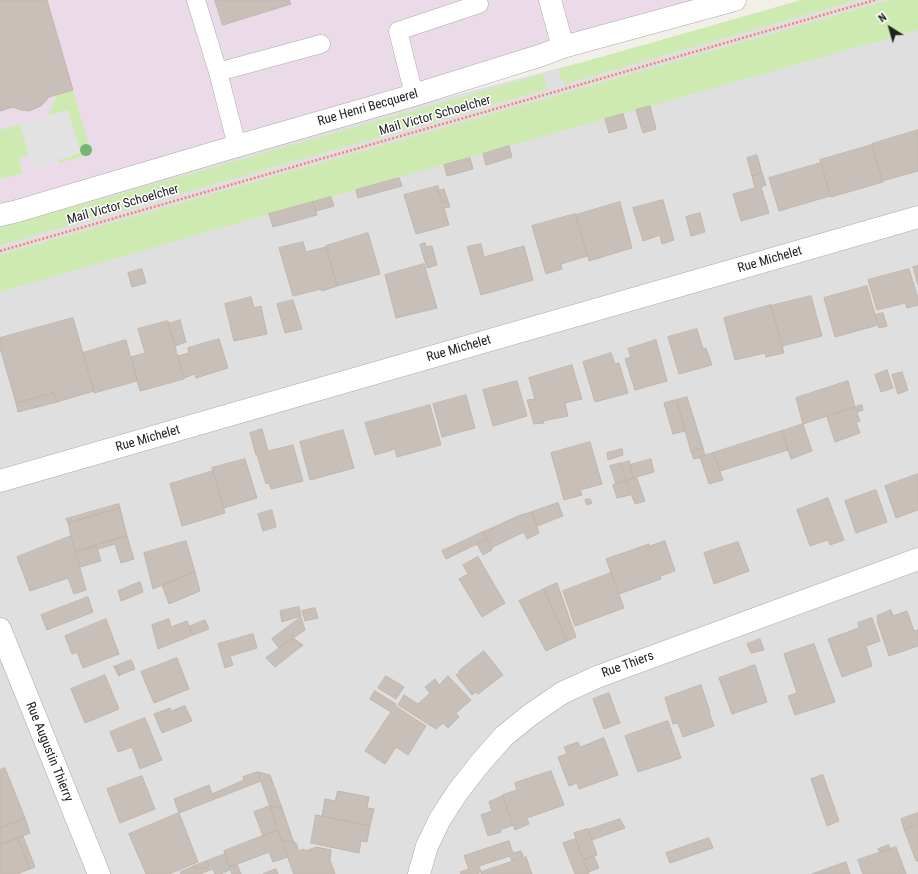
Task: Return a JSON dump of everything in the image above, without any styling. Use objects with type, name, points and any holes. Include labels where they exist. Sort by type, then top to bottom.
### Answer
[{"type":"street","points":[[550,0],[563,47]]},
{"type":"street","name":"Rue Henri Becquerel","points":[[0,215],[414,96],[563,47],[735,0]]},
{"type":"street","name":"Rue Michelet","points":[[0,481],[918,218]]},
{"type":"street","name":"Rue Thiers","points":[[418,874],[427,846],[440,819],[458,790],[504,736],[530,715],[562,693],[597,676],[918,559]]},
{"type":"street","name":"Rue Augustin Thierry","points":[[0,629],[98,874]]},
{"type":"lane","points":[[196,0],[218,72],[238,146]]},
{"type":"lane","points":[[414,96],[398,31],[479,4]]},
{"type":"lane","points":[[218,72],[321,44]]},
{"type":"path","name":"Mail Victor Schoelcher","points":[[0,251],[875,0]]},
{"type":"shaded area","points":[[0,0],[735,0],[0,213]]},
{"type":"shaded area","points":[[820,0],[918,0],[918,874],[0,874],[0,214]]},
{"type":"shaded area","points":[[68,110],[81,153],[58,160],[59,163],[33,170],[20,124]]},
{"type":"green space","points":[[801,0],[857,0],[567,83],[562,80],[560,76],[559,69]]},
{"type":"green space","points":[[890,0],[918,0],[918,30],[0,292],[0,255]]},
{"type":"green space","points":[[543,74],[547,89],[0,245],[0,228]]},
{"type":"green space","points":[[73,90],[91,154],[59,163],[58,160],[81,153],[68,111],[48,116],[57,94]]},
{"type":"green space","points":[[20,124],[29,155],[19,158],[22,173],[0,179],[0,130]]},
{"type":"building","points":[[0,0],[47,0],[73,90],[49,97],[41,106],[29,111],[13,107],[0,111]]},
{"type":"building","points":[[215,0],[289,0],[291,4],[223,25]]},
{"type":"building","points":[[650,106],[656,129],[643,133],[636,110]]},
{"type":"building","points":[[623,114],[627,128],[609,133],[605,119]]},
{"type":"building","points":[[918,130],[918,171],[882,181],[872,144]]},
{"type":"building","points":[[872,145],[883,182],[831,197],[820,160]]},
{"type":"building","points":[[509,146],[512,157],[486,165],[483,154]]},
{"type":"building","points":[[757,155],[762,173],[752,176],[747,158]]},
{"type":"building","points":[[470,158],[473,169],[447,176],[444,165]]},
{"type":"building","points":[[821,163],[830,196],[779,211],[769,178]]},
{"type":"building","points":[[762,173],[766,185],[761,187],[769,213],[741,221],[733,194],[755,188],[752,176]]},
{"type":"building","points":[[399,178],[402,186],[358,198],[356,190]]},
{"type":"building","points":[[438,186],[442,203],[448,201],[450,207],[444,208],[449,225],[416,234],[404,195]]},
{"type":"building","points":[[444,189],[448,201],[442,203],[438,191]]},
{"type":"building","points":[[331,197],[334,206],[316,211],[313,202]]},
{"type":"building","points":[[663,200],[674,240],[662,244],[660,235],[643,241],[633,208]]},
{"type":"building","points":[[313,202],[317,215],[273,227],[269,214]]},
{"type":"building","points":[[620,202],[632,248],[589,261],[576,215]]},
{"type":"building","points":[[700,213],[705,232],[691,236],[686,217]]},
{"type":"building","points":[[575,214],[587,256],[561,264],[562,269],[546,274],[532,226]]},
{"type":"building","points":[[368,233],[380,274],[337,286],[326,246]]},
{"type":"building","points":[[303,242],[306,252],[326,247],[337,286],[322,291],[321,289],[293,296],[279,248]]},
{"type":"building","points":[[425,243],[426,247],[432,246],[437,265],[427,268],[420,245]]},
{"type":"building","points":[[481,244],[484,257],[524,246],[533,280],[481,295],[467,247]]},
{"type":"building","points":[[424,264],[437,308],[396,318],[385,275]]},
{"type":"building","points":[[918,266],[918,285],[913,267]]},
{"type":"building","points":[[142,269],[146,283],[132,287],[128,273]]},
{"type":"building","points":[[909,269],[918,298],[918,305],[907,308],[905,303],[877,310],[868,280]]},
{"type":"building","points":[[867,286],[878,325],[835,337],[824,298]]},
{"type":"building","points":[[811,296],[822,336],[782,346],[771,306]]},
{"type":"building","points":[[251,297],[254,308],[261,306],[267,334],[234,341],[225,304]]},
{"type":"building","points":[[293,300],[302,329],[285,333],[277,304]]},
{"type":"building","points":[[771,305],[784,353],[766,357],[765,353],[735,360],[724,318]]},
{"type":"building","points":[[883,313],[887,326],[879,328],[875,315]]},
{"type":"building","points":[[73,318],[94,391],[57,402],[54,393],[16,403],[0,348],[0,338]]},
{"type":"building","points":[[180,320],[186,342],[175,346],[168,324]]},
{"type":"building","points":[[168,321],[184,379],[140,391],[131,357],[145,353],[138,329]]},
{"type":"building","points":[[697,329],[703,349],[706,348],[712,365],[679,374],[668,337]]},
{"type":"building","points":[[219,339],[228,368],[196,378],[195,374],[184,378],[178,356],[189,353],[188,348]]},
{"type":"building","points":[[126,340],[137,381],[94,393],[83,353]]},
{"type":"building","points":[[656,340],[667,381],[635,390],[625,359],[631,357],[628,349]]},
{"type":"building","points":[[611,353],[615,364],[619,363],[628,393],[595,402],[583,362]]},
{"type":"building","points":[[572,365],[582,399],[565,403],[568,416],[543,421],[544,423],[534,424],[527,400],[535,399],[529,378]]},
{"type":"building","points":[[887,370],[893,388],[881,392],[875,375]]},
{"type":"building","points":[[902,372],[908,390],[898,394],[892,375]]},
{"type":"building","points":[[517,381],[527,416],[493,426],[483,390]]},
{"type":"building","points":[[848,381],[855,407],[803,424],[796,398]]},
{"type":"building","points":[[54,393],[57,402],[18,412],[16,403]]},
{"type":"building","points":[[466,395],[475,428],[442,437],[433,404]]},
{"type":"building","points":[[687,397],[703,448],[691,452],[677,400]]},
{"type":"building","points":[[677,400],[685,431],[673,434],[664,403]]},
{"type":"building","points":[[430,405],[441,445],[397,457],[395,449],[375,455],[365,423]]},
{"type":"building","points":[[862,405],[863,410],[857,412],[855,407]]},
{"type":"building","points":[[855,407],[860,421],[856,422],[860,433],[835,442],[827,417]]},
{"type":"building","points":[[803,424],[812,451],[791,459],[782,431]]},
{"type":"building","points":[[262,429],[268,451],[293,445],[303,481],[271,489],[269,483],[266,484],[250,433]]},
{"type":"building","points":[[343,430],[354,468],[310,480],[300,442]]},
{"type":"building","points":[[782,431],[788,450],[720,471],[713,453]]},
{"type":"building","points":[[590,442],[602,484],[580,490],[582,495],[564,500],[551,453]]},
{"type":"building","points":[[703,448],[705,456],[694,459],[691,452]]},
{"type":"building","points":[[622,449],[623,455],[608,460],[607,453]]},
{"type":"building","points":[[713,453],[723,480],[709,484],[700,457]]},
{"type":"building","points":[[245,459],[257,498],[224,508],[212,468]]},
{"type":"building","points":[[651,459],[654,472],[633,478],[630,465]]},
{"type":"building","points":[[629,461],[633,478],[626,481],[621,464]]},
{"type":"building","points":[[621,463],[626,481],[616,484],[610,466]]},
{"type":"building","points":[[213,471],[225,513],[182,526],[170,484]]},
{"type":"building","points":[[918,474],[918,510],[896,518],[885,486]]},
{"type":"building","points":[[637,478],[645,501],[635,504],[626,481]]},
{"type":"building","points":[[625,481],[630,495],[617,498],[613,485]]},
{"type":"building","points":[[876,490],[887,522],[856,533],[845,501]]},
{"type":"building","points":[[828,498],[844,540],[830,545],[828,540],[810,546],[797,510]]},
{"type":"building","points":[[590,499],[592,503],[587,505],[585,500]]},
{"type":"building","points":[[558,503],[563,516],[537,526],[532,512]]},
{"type":"building","points":[[119,504],[120,508],[68,523],[66,519]]},
{"type":"building","points":[[120,508],[127,536],[75,551],[68,523]]},
{"type":"building","points":[[272,510],[276,527],[263,531],[258,514]]},
{"type":"building","points":[[532,512],[539,533],[527,539],[524,532],[491,548],[483,532],[518,516]]},
{"type":"building","points":[[483,532],[487,539],[446,559],[442,551]]},
{"type":"building","points":[[71,536],[86,590],[74,594],[68,578],[30,591],[17,557]]},
{"type":"building","points":[[127,536],[134,559],[121,563],[115,544],[98,549],[97,547],[75,551]]},
{"type":"building","points":[[487,539],[492,550],[483,555],[477,544]]},
{"type":"building","points":[[186,541],[195,572],[153,589],[144,553]]},
{"type":"building","points":[[665,541],[675,571],[660,576],[661,579],[619,594],[606,559],[649,544],[649,546]]},
{"type":"building","points":[[738,542],[749,571],[714,584],[704,553]]},
{"type":"building","points":[[97,547],[101,561],[80,567],[75,551]]},
{"type":"building","points":[[478,557],[505,603],[482,617],[459,579],[468,574],[463,565]]},
{"type":"building","points":[[195,572],[200,591],[169,604],[162,585]]},
{"type":"building","points":[[611,573],[624,608],[575,626],[563,591]]},
{"type":"building","points":[[140,582],[143,592],[121,601],[118,591]]},
{"type":"building","points":[[557,583],[576,637],[567,641],[544,589]]},
{"type":"building","points":[[544,589],[567,641],[546,651],[519,601]]},
{"type":"building","points":[[88,597],[93,612],[47,630],[41,615]]},
{"type":"building","points":[[299,607],[301,616],[282,622],[280,611]]},
{"type":"building","points":[[315,608],[318,618],[305,621],[302,611]]},
{"type":"building","points":[[891,610],[893,616],[907,611],[914,631],[918,630],[918,646],[889,656],[877,621],[877,616]]},
{"type":"building","points":[[301,617],[305,630],[279,648],[272,639]]},
{"type":"building","points":[[872,618],[880,641],[866,646],[872,666],[842,677],[828,639],[859,628],[858,623]]},
{"type":"building","points":[[106,619],[119,654],[83,668],[77,652],[72,654],[65,636]]},
{"type":"building","points":[[169,619],[171,627],[187,621],[193,635],[158,649],[152,625]]},
{"type":"building","points":[[205,620],[209,629],[193,635],[189,627]]},
{"type":"building","points":[[253,634],[257,648],[230,656],[233,665],[225,668],[218,644]]},
{"type":"building","points":[[293,638],[303,645],[275,667],[266,658]]},
{"type":"building","points":[[760,639],[764,650],[751,653],[747,644]]},
{"type":"building","points":[[814,644],[835,702],[795,715],[788,696],[797,693],[784,654]]},
{"type":"building","points":[[484,651],[503,675],[478,694],[476,692],[472,695],[456,675]]},
{"type":"building","points":[[177,658],[189,689],[154,703],[141,672]]},
{"type":"building","points":[[131,660],[135,669],[120,675],[116,666]]},
{"type":"building","points":[[755,665],[767,702],[732,714],[719,678]]},
{"type":"building","points":[[114,666],[116,666],[120,675],[119,676]]},
{"type":"building","points":[[105,675],[119,709],[85,723],[71,689]]},
{"type":"building","points":[[386,676],[404,687],[396,699],[378,688]]},
{"type":"building","points":[[448,676],[471,700],[456,713],[459,717],[448,728],[443,723],[436,729],[398,705],[404,695],[418,704],[430,693],[425,687],[435,679],[439,685]]},
{"type":"building","points":[[701,685],[714,726],[683,737],[678,723],[673,724],[665,698]]},
{"type":"building","points":[[375,691],[426,726],[408,755],[396,747],[385,764],[365,751],[391,712],[370,699]]},
{"type":"building","points":[[609,693],[620,723],[604,729],[593,699]]},
{"type":"building","points":[[185,706],[192,721],[162,733],[154,714],[170,708],[171,711]]},
{"type":"building","points":[[145,718],[162,760],[140,769],[132,747],[118,752],[110,732]]},
{"type":"building","points":[[668,721],[681,758],[638,772],[625,736]]},
{"type":"building","points":[[604,738],[618,775],[579,789],[577,783],[569,786],[558,757],[567,754],[564,747],[578,742],[580,747]]},
{"type":"building","points":[[5,768],[25,818],[0,828],[0,770]]},
{"type":"building","points":[[551,771],[564,805],[527,818],[529,824],[515,830],[502,795],[517,790],[515,783]]},
{"type":"building","points":[[258,772],[270,775],[282,808],[270,806]]},
{"type":"building","points":[[258,772],[261,781],[179,813],[174,799],[209,785],[212,794],[244,780],[243,777]]},
{"type":"building","points":[[823,775],[839,821],[827,826],[811,779]]},
{"type":"building","points":[[142,776],[155,809],[120,823],[107,789]]},
{"type":"building","points":[[338,791],[369,797],[367,808],[374,809],[370,826],[322,816],[325,799],[335,801]]},
{"type":"building","points":[[503,796],[513,825],[500,830],[501,832],[488,836],[481,815],[492,811],[489,802]]},
{"type":"building","points":[[270,806],[278,830],[263,836],[254,812]]},
{"type":"building","points":[[270,806],[282,808],[294,843],[282,840]]},
{"type":"building","points":[[179,813],[198,862],[169,874],[146,874],[129,834]]},
{"type":"building","points":[[918,813],[918,825],[904,829],[901,819]]},
{"type":"building","points":[[316,815],[370,826],[367,842],[361,841],[359,853],[311,843]]},
{"type":"building","points":[[25,818],[30,833],[0,845],[0,828]]},
{"type":"building","points":[[620,819],[625,828],[592,840],[588,830]]},
{"type":"building","points":[[918,825],[918,861],[916,861],[904,829]]},
{"type":"building","points":[[588,829],[597,855],[583,860],[574,833]]},
{"type":"building","points":[[278,830],[288,857],[273,862],[269,852],[230,867],[224,851]]},
{"type":"building","points":[[23,836],[35,867],[30,869],[18,838]]},
{"type":"building","points":[[18,838],[30,869],[17,874],[0,874],[0,845]]},
{"type":"building","points":[[709,838],[713,848],[670,863],[666,853]]},
{"type":"building","points":[[576,839],[589,874],[575,874],[563,843]]},
{"type":"building","points":[[282,840],[296,843],[299,851],[304,849],[306,851],[316,847],[331,850],[330,860],[335,874],[294,874]]},
{"type":"building","points":[[509,841],[513,853],[521,851],[523,856],[512,861],[510,856],[479,866],[481,872],[476,874],[461,874],[460,872],[469,869],[464,856]]},
{"type":"building","points":[[889,845],[890,849],[880,852],[878,849]]},
{"type":"building","points":[[896,847],[906,874],[863,874],[858,860]]},
{"type":"building","points":[[225,854],[230,870],[220,874],[215,874],[213,869],[200,874],[181,874],[180,872],[194,866],[195,869],[202,867],[203,869],[209,866],[207,861]]},
{"type":"building","points":[[594,856],[599,868],[588,872],[583,860]]},
{"type":"building","points":[[526,857],[532,874],[482,874],[481,872]]},
{"type":"building","points":[[207,861],[209,866],[203,869],[202,867],[195,869],[194,866]]},
{"type":"building","points":[[846,862],[850,874],[812,874]]},
{"type":"building","points":[[237,864],[241,874],[232,874],[230,867]]},
{"type":"building","points":[[276,869],[278,874],[263,874]]}]
